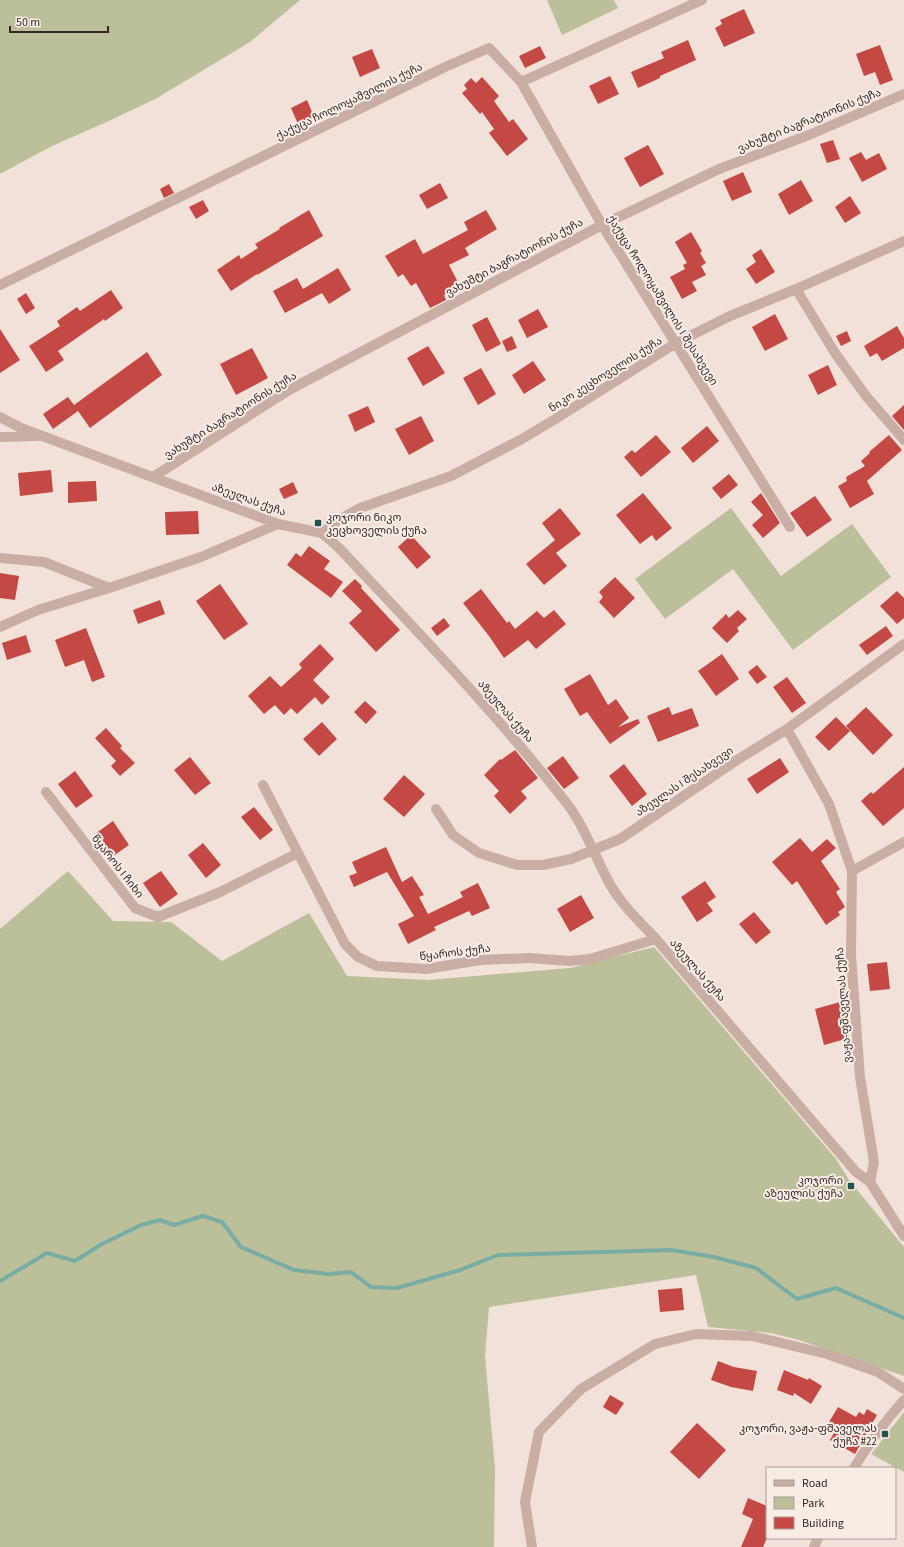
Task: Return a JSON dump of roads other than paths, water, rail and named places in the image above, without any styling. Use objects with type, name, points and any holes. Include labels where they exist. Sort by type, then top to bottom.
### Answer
[{"type":"street","points":[[521,82],[702,0]]},
{"type":"street","name":"ქაქუცა ჩოლოყაშვილის ქუჩა","points":[[0,285],[425,77],[489,48],[521,82]]},
{"type":"street","name":"ქაქუცა ჩოლოყაშვილის I შესახვევი","points":[[521,82],[602,225],[790,527]]},
{"type":"street","name":"ვახუშტი ბაგრატიონის ქუჩა","points":[[153,477],[289,390],[602,225],[720,169],[809,135],[904,94]]},
{"type":"street","name":"ნიკო კეცხოველის ქუჩა","points":[[322,533],[360,508],[451,476],[522,439],[558,418],[676,343],[730,316],[796,289],[904,241]]},
{"type":"street","points":[[796,289],[835,353],[861,390],[904,440]]},
{"type":"street","name":"აზეულას ქუჩა","points":[[0,418],[42,436],[278,524],[322,533],[339,548],[485,704],[566,802],[580,822],[611,886],[630,912],[656,939],[856,1172],[870,1182]]},
{"type":"street","points":[[0,437],[42,436]]},
{"type":"street","points":[[0,627],[38,610],[201,557],[278,524]]},
{"type":"street","points":[[0,558],[44,562],[108,588]]},
{"type":"street","points":[[787,729],[904,644]]},
{"type":"street","name":"აზეულას I შესახვევი","points":[[436,809],[453,835],[479,853],[517,864],[550,863],[571,859],[620,839],[737,760],[787,729]]},
{"type":"street","name":"ვაჟა-ფშაველას ქუჩა","points":[[787,729],[829,804],[852,871],[851,956],[860,1076],[874,1162],[870,1182]]},
{"type":"street","name":"წყაროს ქუჩა","points":[[263,785],[345,944],[358,957],[377,966],[426,969],[480,960],[530,958],[569,961],[590,959],[656,939]]},
{"type":"street","name":"წყაროს I ჩიხი","points":[[46,792],[135,908],[158,917],[218,893],[298,853]]},
{"type":"street","points":[[852,871],[904,842]]},
{"type":"street","points":[[870,1182],[904,1236]]},
{"type":"street","points":[[532,1547],[525,1502],[539,1432],[581,1389],[656,1344],[696,1334],[752,1336],[827,1354],[878,1372],[904,1389]]},
{"type":"street","points":[[855,1467],[890,1415],[904,1400]]},
{"type":"street","points":[[527,1547],[529,1534]]},
{"type":"waterway","points":[[0,1281],[47,1253],[75,1261],[100,1245],[141,1225],[160,1220],[174,1225],[203,1216],[222,1222],[241,1247],[294,1270],[329,1274],[351,1272],[371,1287],[397,1288],[460,1270],[498,1255],[671,1250],[714,1257],[756,1268],[797,1299],[836,1288],[904,1318]]},
{"type":"place","name":"კოჯორი ნიკო კეცხოველის ქუჩა","points":[[318,523]]},
{"type":"place","name":"კოჯორი აზეულის ქუჩა","points":[[851,1186]]},
{"type":"place","name":"კოჯორი, ვაჟა-ფშაველას ქუჩა #22","points":[[885,1434]]}]
